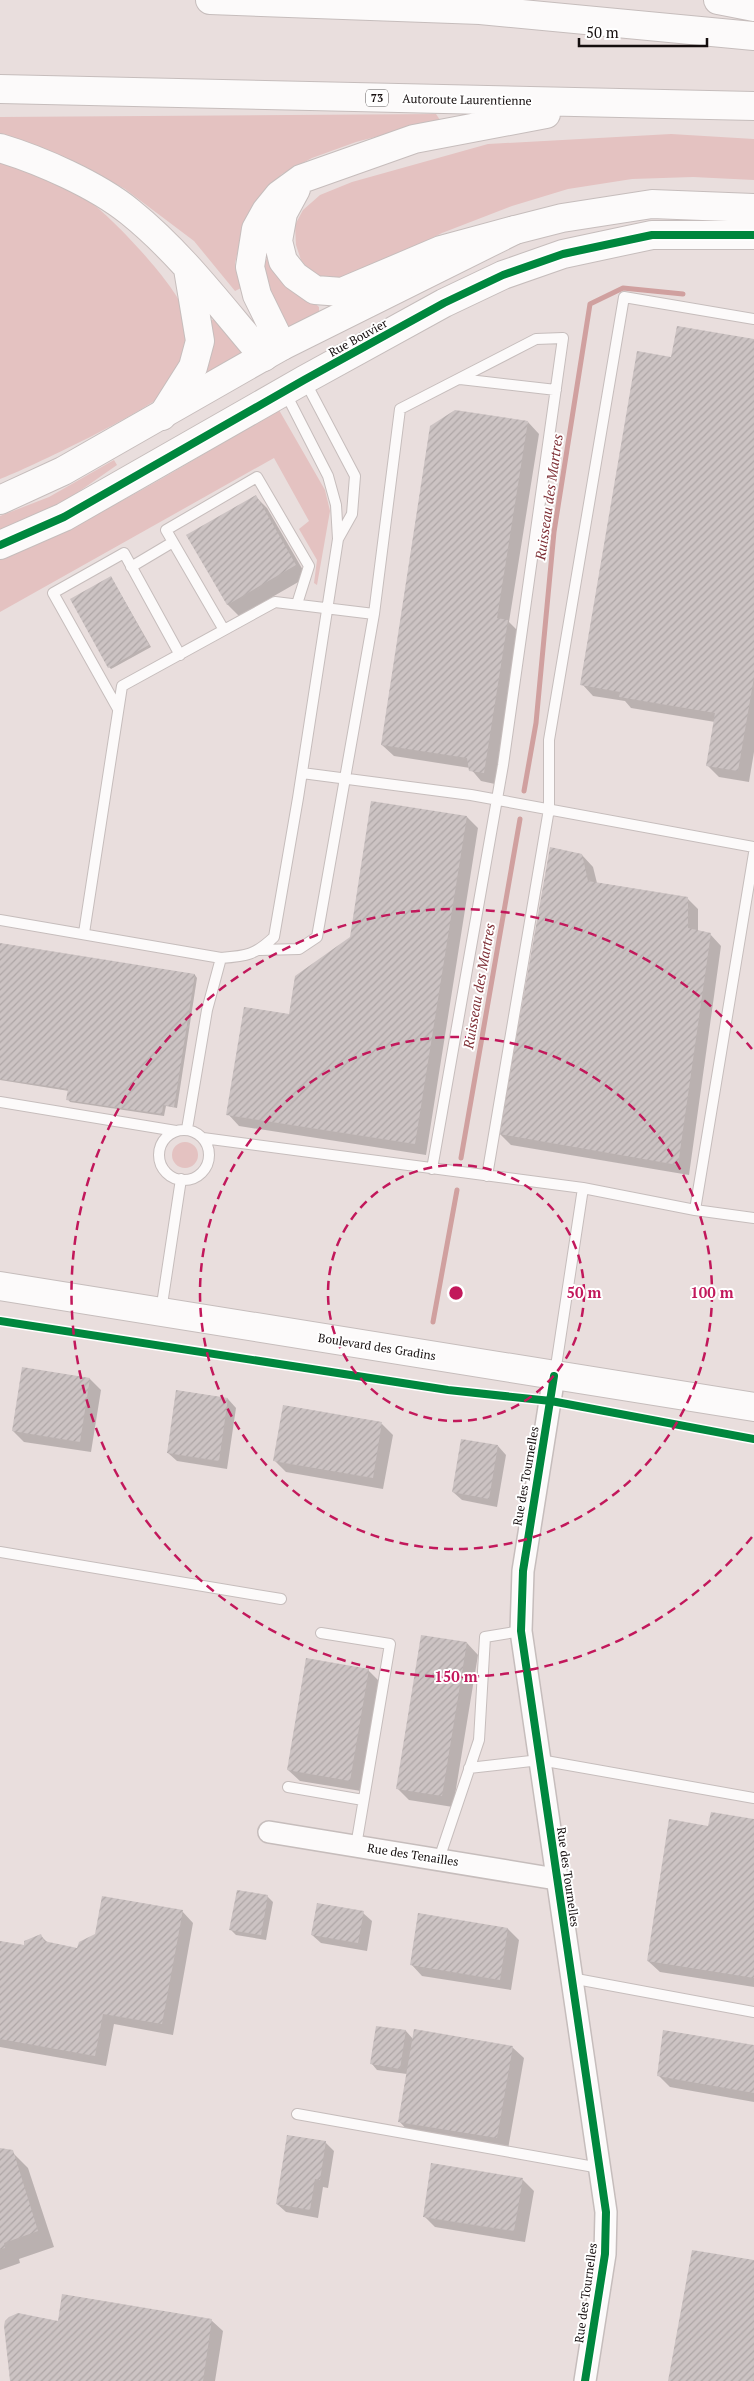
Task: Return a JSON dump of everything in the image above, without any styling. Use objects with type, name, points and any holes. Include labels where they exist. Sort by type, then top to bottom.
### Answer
[{"type":"main road","points":[[210,0],[480,10],[754,36]]},
{"type":"main road","points":[[718,0],[754,7]]},
{"type":"main road","name":"Autoroute Laurentienne","points":[[0,89],[754,106]]},
{"type":"main road","points":[[273,351],[256,295],[250,267],[256,229],[266,211],[279,195],[301,179],[414,139],[600,104]]},
{"type":"main road","points":[[0,148],[22,155],[97,190],[129,211],[273,351],[295,385]]},
{"type":"main road","points":[[301,179],[283,213],[278,241],[282,261],[294,276],[316,290],[342,292],[441,250],[515,230]]},
{"type":"main road","name":"Rue Bouvier","points":[[0,500],[63,471],[273,351],[515,230],[562,218],[652,204],[754,208]]},
{"type":"main road","name":"Rue Bouvier","points":[[0,545],[64,517],[295,385],[444,303],[503,275],[563,254],[652,235],[754,235]]},
{"type":"main road","points":[[162,416],[193,367],[200,341],[187,268]]},
{"type":"main road","name":"Boulevard des Gradins","points":[[0,1286],[754,1407]]},
{"type":"street","name":"Rue des Tournelles","points":[[554,1376],[525,1554],[520,1602],[521,1631],[556,1880],[606,2212],[605,2254],[585,2381]]},
{"type":"street","name":"Rue des Tenailles","points":[[269,1832],[556,1880]]},
{"type":"lane","points":[[487,1176],[549,809],[549,740],[624,297],[754,319]]},
{"type":"lane","points":[[260,950],[299,949],[317,937],[374,614],[400,409],[536,339],[563,338],[497,800],[432,1168]]},
{"type":"lane","points":[[459,379],[556,390]]},
{"type":"lane","points":[[0,920],[221,958],[246,956],[260,950],[274,937],[302,773],[338,539],[336,505],[328,476],[295,385]]},
{"type":"lane","points":[[295,385],[355,476],[352,514],[338,539]]},
{"type":"lane","points":[[224,630],[166,530],[257,476],[309,566],[297,604]]},
{"type":"lane","points":[[131,567],[173,542]]},
{"type":"lane","points":[[118,709],[53,593],[124,553],[180,654]]},
{"type":"lane","points":[[84,933],[122,686],[275,602],[374,614]]},
{"type":"lane","points":[[302,773],[497,800],[754,847]]},
{"type":"lane","points":[[695,1210],[754,853]]},
{"type":"lane","points":[[187,1129],[207,1010],[221,958]]},
{"type":"lane","points":[[0,1102],[176,1131],[187,1129],[204,1138],[584,1188],[695,1210],[754,1218]]},
{"type":"lane","points":[[176,1131],[165,1139],[160,1155],[165,1171],[181,1179],[194,1178],[202,1172],[208,1163],[210,1154],[204,1138]]},
{"type":"lane","points":[[161,1312],[181,1179]]},
{"type":"lane","points":[[554,1376],[584,1188]]},
{"type":"lane","points":[[0,1552],[281,1599]]},
{"type":"lane","points":[[439,1859],[479,1740],[485,1637],[521,1631]]},
{"type":"lane","points":[[321,1633],[390,1644],[356,1846]]},
{"type":"lane","points":[[470,1768],[540,1760],[754,1798]]},
{"type":"lane","points":[[288,1787],[363,1800]]},
{"type":"lane","points":[[571,1978],[754,2012]]},
{"type":"lane","points":[[297,2114],[600,2168]]},
{"type":"shaded area","points":[[436,114],[440,120],[356,142],[312,158],[282,174],[256,201],[244,225],[235,263],[241,288],[235,291],[194,241],[125,189],[79,164],[0,135],[0,117]]},
{"type":"shaded area","points":[[671,134],[754,139],[754,180],[693,177],[632,179],[568,189],[512,206],[442,233],[362,274],[339,282],[324,279],[310,271],[301,260],[296,245],[295,225],[303,210],[320,195],[352,182],[488,144]]},
{"type":"shaded area","points":[[0,159],[46,178],[79,195],[89,201],[113,222],[143,253],[180,301],[185,313],[189,347],[170,388],[161,397],[90,437],[36,464],[0,479]]},
{"type":"shaded area","points":[[265,259],[269,260],[319,307],[319,312],[288,333],[259,273]]},
{"type":"shaded area","points":[[214,319],[220,320],[244,354],[208,376],[204,374],[210,321]]},
{"type":"shaded area","points":[[279,410],[325,490],[330,511],[317,585],[314,583],[317,560],[299,529],[309,521],[274,458],[0,612],[0,557],[73,526],[108,508]]},
{"type":"shaded area","points":[[114,460],[117,465],[41,518],[0,533],[0,516],[49,497]]},
{"type":"shaded area","points":[[185,1142],[194,1146],[198,1155],[194,1164],[185,1168],[176,1164],[172,1155],[176,1146]]},
{"type":"building","points":[[677,326],[754,339],[754,677],[738,771],[706,766],[715,713],[619,697],[620,692],[580,685],[637,351],[671,357]]},
{"type":"building","points":[[455,410],[528,421],[497,618],[508,620],[484,773],[469,771],[467,758],[381,745],[430,426]]},
{"type":"building","points":[[256,495],[296,565],[227,605],[186,535]]},
{"type":"building","points":[[111,576],[149,645],[108,668],[70,599]]},
{"type":"building","points":[[371,801],[467,816],[415,1144],[226,1115],[244,1007],[289,1014],[295,976],[350,937]]},
{"type":"building","points":[[550,847],[582,854],[588,881],[688,897],[688,928],[711,933],[678,1165],[499,1134]]},
{"type":"building","points":[[0,943],[195,974],[174,1107],[163,1105],[162,1114],[66,1100],[68,1089],[0,1079]]},
{"type":"building","points":[[22,1367],[90,1378],[80,1442],[12,1431]]},
{"type":"building","points":[[176,1390],[228,1398],[219,1461],[167,1453]]},
{"type":"building","points":[[283,1405],[382,1422],[373,1478],[273,1461]]},
{"type":"building","points":[[461,1439],[498,1445],[489,1499],[452,1492]]},
{"type":"building","points":[[421,1635],[467,1642],[442,1796],[396,1789]]},
{"type":"building","points":[[306,1658],[369,1669],[350,1781],[287,1770]]},
{"type":"building","points":[[711,1812],[754,1819],[754,1978],[647,1961],[669,1819],[708,1826]]},
{"type":"building","points":[[237,1890],[268,1895],[261,1935],[229,1930]]},
{"type":"building","points":[[102,1896],[183,1910],[162,2024],[103,2014],[95,2056],[0,2039],[0,1941],[24,1945],[24,1941],[41,1934],[44,1941],[77,1948],[79,1942],[95,1934]]},
{"type":"building","points":[[317,1903],[364,1911],[358,1943],[311,1935]]},
{"type":"building","points":[[418,1913],[508,1928],[500,1980],[410,1965]]},
{"type":"building","points":[[376,2026],[406,2030],[400,2069],[370,2064]]},
{"type":"building","points":[[414,2029],[513,2046],[497,2138],[398,2122]]},
{"type":"building","points":[[663,2030],[754,2045],[754,2093],[657,2076]]},
{"type":"building","points":[[287,2135],[326,2141],[320,2180],[315,2179],[310,2210],[276,2204]]},
{"type":"building","points":[[0,2148],[13,2150],[38,2231],[4,2243],[5,2248],[0,2249]]},
{"type":"building","points":[[431,2163],[523,2178],[514,2231],[423,2217]]},
{"type":"building","points":[[692,2250],[754,2260],[754,2381],[668,2381]]},
{"type":"building","points":[[62,2294],[212,2319],[203,2381],[10,2381],[5,2321],[18,2313],[58,2321]]},
{"type":"waterway","name":"Ruisseau des Martres","points":[[524,791],[536,723],[554,532],[590,304],[623,288],[683,294]]},
{"type":"waterway","name":"Ruisseau des Martres","points":[[461,1158],[520,819]]},
{"type":"waterway","name":"Ruisseau des Martres","points":[[433,1322],[457,1190]]},
{"type":"cycle path","points":[[0,545],[64,517],[304,380],[444,303],[503,275],[563,254],[652,235],[754,235]]},
{"type":"cycle path","points":[[0,1321],[448,1390],[551,1401],[754,1439]]},
{"type":"cycle path","points":[[554,1376],[523,1571],[521,1631],[606,2212],[605,2254],[585,2381]]}]
